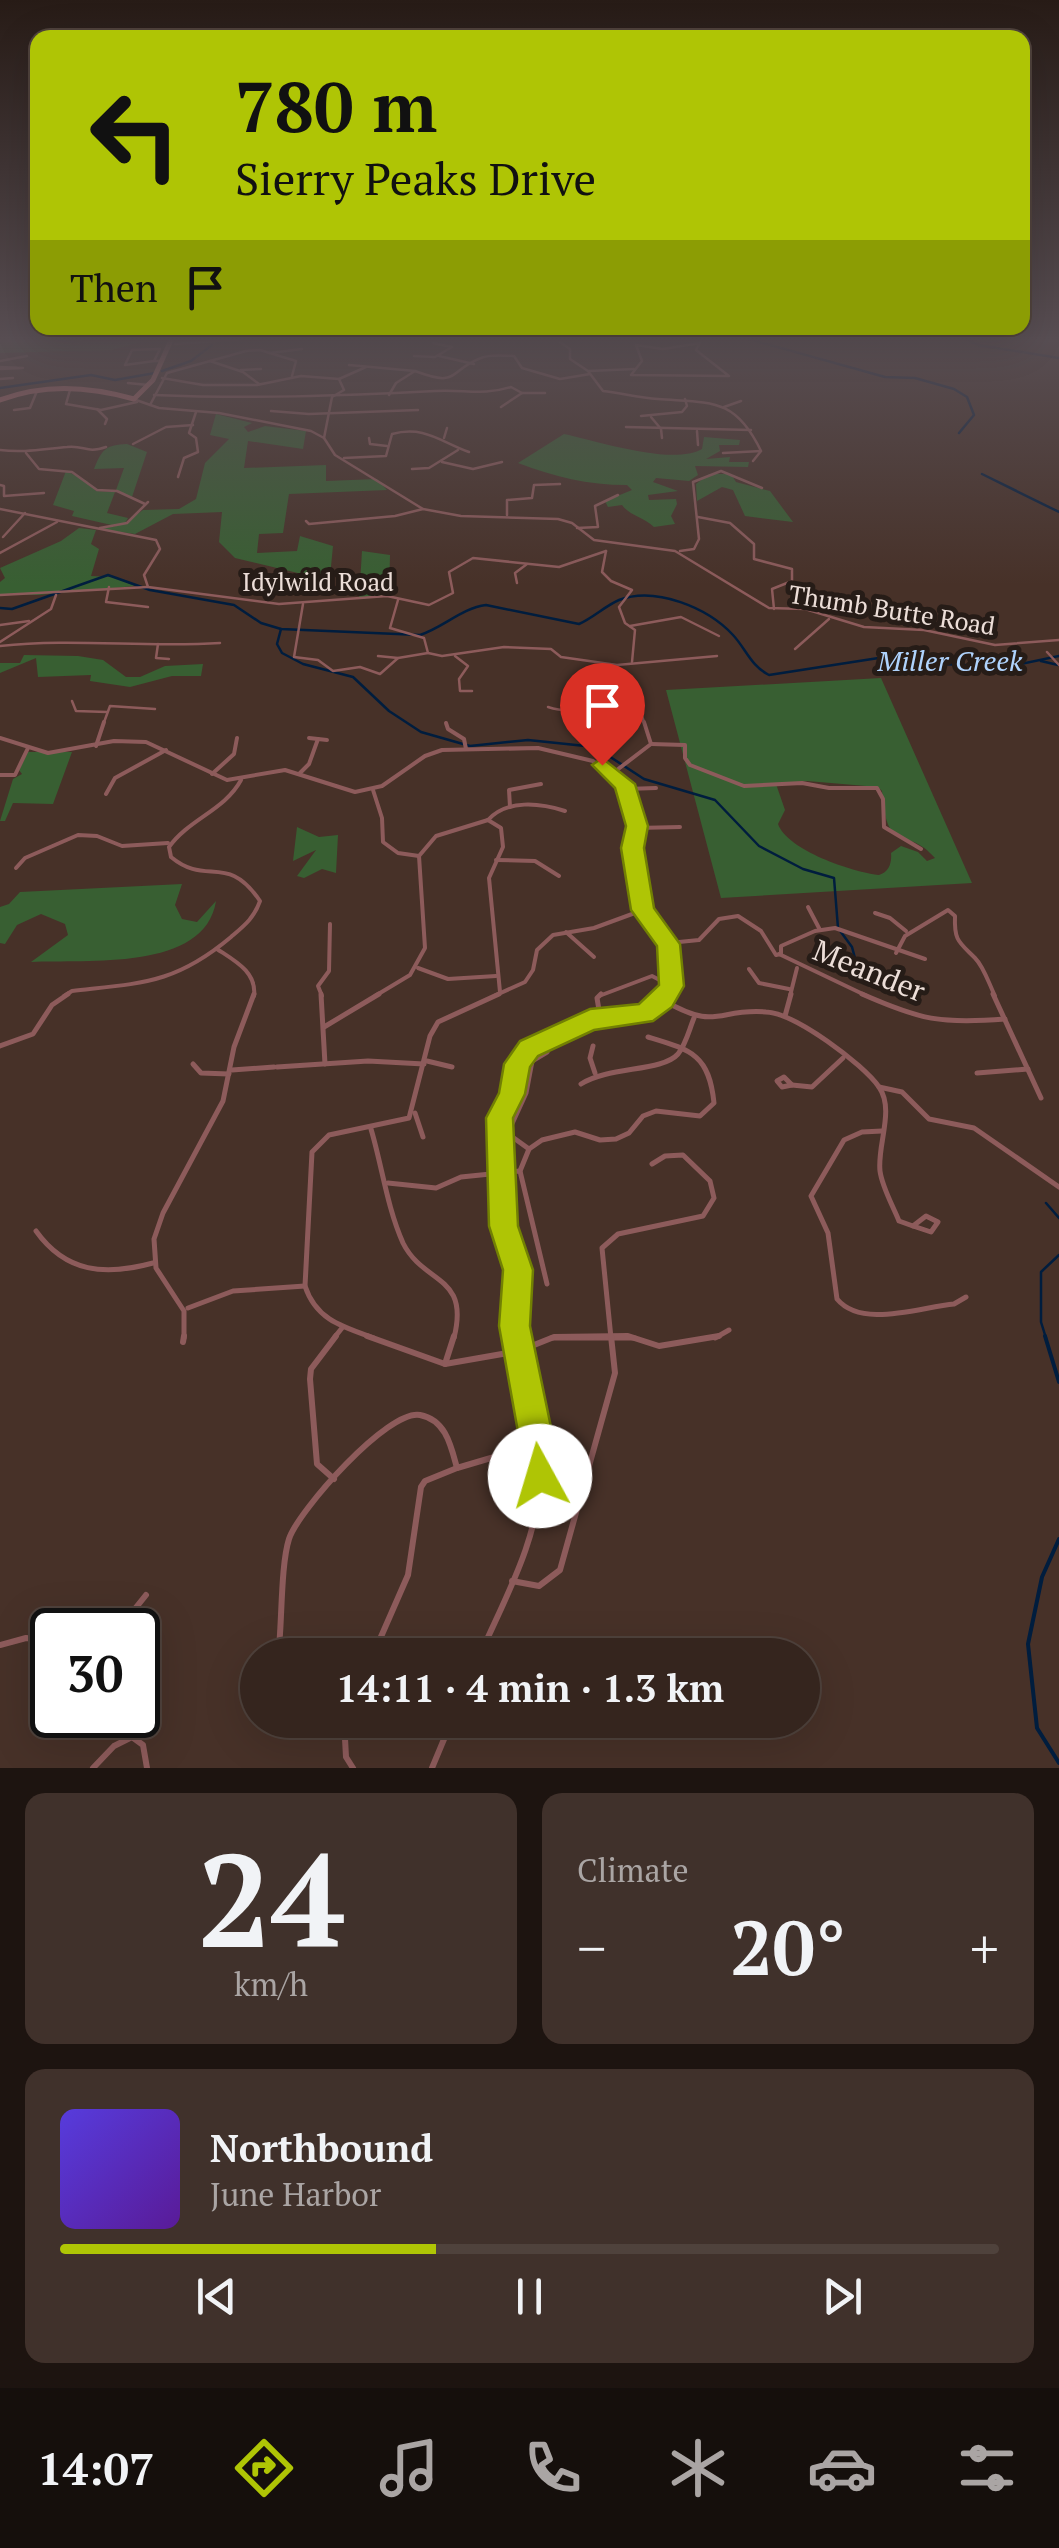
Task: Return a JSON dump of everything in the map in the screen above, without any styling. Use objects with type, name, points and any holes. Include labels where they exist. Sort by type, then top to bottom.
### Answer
[{"type":"street","points":[[178,476],[184,458],[198,452],[196,438],[189,433],[194,421]]},
{"type":"street","points":[[248,421],[305,430],[324,438],[328,421]]},
{"type":"street","points":[[653,421],[661,429],[662,438]]},
{"type":"street","points":[[747,421],[762,452]]},
{"type":"street","points":[[134,444],[166,426],[193,426]]},
{"type":"street","points":[[626,426],[753,430]]},
{"type":"street","points":[[444,438],[447,428]]},
{"type":"street","points":[[339,458],[386,456],[392,434],[402,430],[444,438],[458,450],[468,452]]},
{"type":"street","points":[[697,431],[698,445]]},
{"type":"street","name":"Thumb Butte Road","points":[[324,438],[339,458],[423,510],[461,516],[564,520],[585,536],[606,544],[675,550],[740,588],[756,603],[774,609],[804,609],[864,628],[924,630],[995,645],[1059,640]]},
{"type":"street","points":[[369,438],[370,444],[387,446]]},
{"type":"street","points":[[0,450],[26,452],[72,446],[89,454],[106,446]]},
{"type":"street","points":[[412,469],[442,462],[458,450]]},
{"type":"street","points":[[26,452],[28,460],[44,472],[61,470],[89,480],[97,490],[117,491],[146,503],[127,523],[96,530]]},
{"type":"street","points":[[723,453],[762,452]]},
{"type":"street","points":[[754,460],[762,452]]},
{"type":"street","points":[[442,462],[473,469],[502,462]]},
{"type":"street","points":[[675,550],[694,549],[697,545],[693,482],[707,472],[735,472],[762,488]]},
{"type":"street","points":[[507,515],[508,500],[532,498],[534,486],[560,484]]},
{"type":"street","points":[[0,485],[4,486],[4,496],[44,493]]},
{"type":"street","points":[[578,528],[598,526],[596,506],[618,496]]},
{"type":"street","points":[[0,509],[160,543],[144,575],[148,587]]},
{"type":"street","points":[[306,521],[309,524],[346,517],[402,516],[423,510]]},
{"type":"street","points":[[3,536],[25,512]]},
{"type":"street","points":[[698,517],[717,517],[732,523],[754,544],[754,559],[792,569],[792,580],[772,589],[774,609]]},
{"type":"street","points":[[0,553],[57,522]]},
{"type":"street","points":[[606,544],[602,572],[611,581],[632,590],[619,607],[636,635],[632,662]]},
{"type":"street","name":"Idylwild Road","points":[[0,595],[56,595],[148,587],[256,602],[303,604],[400,598],[429,605],[454,593],[449,572],[462,562],[524,560],[561,567],[606,551]]},
{"type":"street","points":[[517,582],[514,575],[527,564],[524,560]]},
{"type":"street","points":[[109,588],[106,602],[148,607]]},
{"type":"street","points":[[0,644],[51,609],[56,595]]},
{"type":"street","points":[[400,598],[394,606],[390,628],[424,638],[428,653]]},
{"type":"street","points":[[303,604],[294,658],[318,660],[333,671],[360,668],[380,674],[398,658]]},
{"type":"street","points":[[630,626],[681,618],[719,636]]},
{"type":"street","points":[[796,650],[830,618]]},
{"type":"street","points":[[0,625],[29,621]]},
{"type":"street","points":[[0,644],[220,643]]},
{"type":"street","points":[[158,644],[156,658],[169,659]]},
{"type":"street","points":[[378,656],[454,656],[510,646],[551,649],[561,658],[604,664],[717,656]]},
{"type":"street","points":[[1047,652],[1059,665]]},
{"type":"street","points":[[454,656],[468,666],[459,680],[460,690],[472,692]]},
{"type":"street","points":[[72,700],[76,711],[108,712]]},
{"type":"street","points":[[96,746],[108,712],[115,705],[155,709]]},
{"type":"street","points":[[548,707],[567,714],[638,713],[645,720],[651,744]]},
{"type":"street","points":[[446,723],[464,740],[466,750]]},
{"type":"street","points":[[0,738],[28,748],[58,752],[136,740],[166,750],[212,774],[242,780],[275,770],[300,773],[344,791],[372,790],[425,756],[442,750],[549,749],[594,762],[613,773],[626,788],[636,828],[632,848],[643,910],[668,944],[671,986],[663,1000],[632,1017],[600,1017],[539,1042],[523,1054],[497,1130],[504,1229],[518,1270],[514,1326],[539,1452],[536,1508],[528,1544],[487,1638]]},
{"type":"street","points":[[212,774],[234,754],[237,738]]},
{"type":"street","points":[[310,738],[326,740]]},
{"type":"street","points":[[300,773],[309,764],[318,739]]},
{"type":"street","points":[[613,773],[651,744],[686,745],[690,765],[735,785],[802,783],[829,788],[877,788],[886,832],[898,842],[921,850]]},
{"type":"street","points":[[0,776],[15,775],[28,748]]},
{"type":"street","points":[[106,794],[116,778],[166,750]]},
{"type":"street","points":[[168,844],[176,833],[211,814],[234,795],[242,780]]},
{"type":"street","points":[[510,807],[510,790],[542,784]]},
{"type":"street","points":[[626,788],[656,788]]},
{"type":"street","points":[[372,790],[382,818],[383,842],[398,853],[419,856]]},
{"type":"street","points":[[324,1027],[339,1021],[416,967],[425,948],[419,856],[436,836],[488,820],[494,810],[510,807],[565,811]]},
{"type":"street","points":[[488,820],[501,828],[502,847],[488,878],[500,992]]},
{"type":"street","points":[[636,828],[680,827]]},
{"type":"street","points":[[16,868],[25,858],[78,835],[97,836],[122,846],[168,844]]},
{"type":"street","points":[[0,1046],[34,1034],[52,1005],[72,991],[150,982],[200,963],[254,917],[260,900],[240,874],[223,869],[191,870],[176,864],[168,844]]},
{"type":"street","points":[[496,860],[535,862],[559,876]]},
{"type":"street","points":[[808,907],[820,930]]},
{"type":"street","points":[[423,1137],[414,1110],[438,1022],[525,982],[543,942],[566,931],[594,928],[643,910]]},
{"type":"street","points":[[896,953],[900,937],[906,932],[932,924],[948,910],[957,922],[954,937],[958,945],[978,960],[1041,1098]]},
{"type":"street","points":[[875,913],[890,918],[906,932]]},
{"type":"street","name":"Meander","points":[[668,944],[711,937],[719,919],[731,914],[750,920],[798,966],[917,1018],[963,1022],[1005,1019]]},
{"type":"street","points":[[325,1064],[322,995],[318,986],[328,971],[330,924]]},
{"type":"street","points":[[777,950],[820,930],[834,928],[858,934],[896,953],[925,959]]},
{"type":"street","points":[[566,931],[571,939],[585,943],[594,957]]},
{"type":"street","points":[[184,1342],[190,1324],[186,1308],[160,1279],[153,1262],[154,1239],[165,1209],[200,1150],[232,1072],[234,1048],[256,998],[255,986],[242,964],[217,948]]},
{"type":"street","points":[[785,1016],[798,966]]},
{"type":"street","points":[[416,967],[448,979],[496,976]]},
{"type":"street","points":[[749,968],[760,983],[789,989]]},
{"type":"street","points":[[600,1017],[597,1004],[602,993],[652,976],[671,986]]},
{"type":"street","points":[[663,1000],[694,1018],[710,1021],[762,1012],[785,1016],[880,1087],[886,1103],[880,1172],[899,1221],[912,1226],[931,1232],[938,1222],[926,1216],[912,1226]]},
{"type":"street","points":[[581,1084],[595,1072],[664,1065],[681,1048],[694,1018]]},
{"type":"street","points":[[547,1284],[544,1250],[532,1219],[529,1189],[520,1171],[529,1148],[542,1140],[575,1132],[600,1140],[616,1139],[629,1133],[643,1116],[656,1111],[688,1117],[710,1110],[714,1103],[708,1067],[702,1058],[648,1038]]},
{"type":"street","points":[[593,1046],[590,1058],[595,1072]]},
{"type":"street","points":[[529,1148],[511,1136],[510,1128],[526,1093],[532,1062],[547,1052]]},
{"type":"street","points":[[792,1085],[812,1087],[843,1058]]},
{"type":"street","points":[[193,1064],[201,1073],[380,1060],[452,1066]]},
{"type":"street","points":[[977,1073],[1028,1069]]},
{"type":"street","points":[[880,1087],[890,1085],[905,1091],[921,1114],[930,1119],[972,1126],[1038,1176],[1059,1187]]},
{"type":"street","points":[[414,1110],[395,1127],[333,1132],[316,1142],[312,1152],[305,1286],[318,1313],[342,1328],[446,1364],[519,1352],[554,1337],[628,1336],[659,1346],[712,1340],[729,1330]]},
{"type":"street","points":[[371,1129],[405,1246],[453,1292],[458,1330],[446,1364]]},
{"type":"street","points":[[882,1131],[862,1132],[844,1140],[828,1174],[812,1192],[812,1204],[823,1218],[831,1244],[829,1274],[836,1299],[862,1316],[954,1304],[966,1298]]},
{"type":"street","points":[[512,1581],[537,1588],[550,1582],[560,1570],[615,1373],[602,1248],[618,1234],[703,1216],[714,1198],[710,1180],[682,1155],[665,1156],[652,1164]]},
{"type":"street","points":[[388,1183],[436,1188],[461,1176],[520,1171]]},
{"type":"street","points":[[36,1231],[56,1257],[86,1271],[125,1272],[153,1262]]},
{"type":"street","points":[[186,1308],[233,1291],[305,1286]]},
{"type":"street","points":[[334,1479],[316,1464],[310,1380],[312,1369],[342,1328]]},
{"type":"street","points":[[280,1638],[289,1538],[360,1448],[407,1416],[420,1414],[441,1426],[457,1468]]},
{"type":"street","points":[[381,1638],[408,1575],[425,1481],[501,1456],[539,1452]]},
{"type":"street","points":[[136,1608],[146,1595]]},
{"type":"street","points":[[0,1645],[30,1638]]},
{"type":"street","points":[[94,1768],[114,1746],[132,1738],[143,1745],[147,1768]]},
{"type":"street","points":[[345,1738],[346,1757],[354,1768]]},
{"type":"street","points":[[432,1768],[444,1738]]},
{"type":"green space","points":[[214,421],[252,423],[244,427],[248,432],[265,426],[306,431],[303,449],[248,441],[244,468],[326,465],[326,481],[377,479],[387,490],[289,494],[283,533],[259,534],[257,553],[297,551],[300,536],[333,546],[329,587],[302,584],[302,574],[235,558],[219,542],[222,512],[173,514],[135,534],[99,529],[116,526],[72,516],[74,511],[53,505],[66,471],[87,481],[96,491],[115,492],[107,513],[128,518],[125,523],[143,510],[179,509],[196,499],[205,463],[229,439],[210,435]]},
{"type":"green space","points":[[564,434],[673,455],[702,449],[704,437],[740,440],[739,445],[719,445],[720,451],[706,459],[730,457],[729,462],[749,462],[748,467],[695,466],[698,475],[689,481],[656,478],[653,482],[678,491],[648,495],[649,500],[676,499],[677,504],[671,516],[675,524],[654,527],[622,505],[608,507],[605,501],[632,490],[627,485],[571,479],[518,463]]},
{"type":"green space","points":[[127,444],[147,452],[132,497],[116,490],[124,468],[94,469],[106,449]]},
{"type":"green space","points":[[709,474],[731,474],[736,482],[770,491],[793,522],[745,516],[733,490],[722,487],[697,501],[696,484]]},
{"type":"green space","points":[[79,528],[96,530],[91,544],[99,549],[91,576],[113,577],[135,586],[38,595],[0,594],[0,582],[5,578],[0,568],[61,541]]},
{"type":"green space","points":[[362,551],[390,555],[389,595],[359,599]]},
{"type":"green space","points":[[24,655],[103,660],[126,677],[140,677],[165,666],[203,664],[201,676],[172,676],[130,687],[90,681],[91,675],[38,677],[36,658],[0,673],[0,663],[20,663]]},
{"type":"green space","points":[[881,678],[972,883],[721,898],[666,690]],"holes":[[[807,781],[878,787],[893,833],[925,848],[935,858],[927,861],[918,852],[901,846],[891,853],[885,872],[867,873],[807,851],[784,834],[778,824],[785,810],[776,784]]]},
{"type":"green space","points":[[28,752],[72,752],[53,804],[13,803],[5,821],[0,821],[13,779],[22,774],[19,770]]},
{"type":"green space","points":[[297,827],[319,837],[338,835],[336,873],[322,869],[304,878],[297,876],[316,850],[293,861]]},
{"type":"green space","points":[[182,884],[175,905],[182,919],[197,922],[216,901],[207,924],[190,940],[167,951],[111,960],[31,962],[68,935],[65,924],[41,914],[17,925],[5,944],[0,943],[0,907],[20,892]]},
{"type":"waterway","points":[[959,433],[969,421]]},
{"type":"waterway","points":[[982,474],[1059,512]]},
{"type":"waterway","name":"Miller Creek","points":[[0,608],[12,609],[108,575],[150,590],[234,605],[261,623],[281,629]]},
{"type":"waterway","name":"Miller Creek","points":[[281,629],[420,635],[486,605],[579,624],[619,600],[649,596],[680,602],[710,616],[769,675],[885,657],[921,663],[1006,667],[1059,656]]},
{"type":"waterway","points":[[281,629],[277,644],[282,653],[303,664],[353,677],[389,711],[421,732],[470,746],[528,740],[595,747],[644,779],[715,800],[759,846],[803,869],[834,878],[838,928],[852,947],[856,962]]},
{"type":"waterway","points":[[1041,661],[1058,665]]},
{"type":"waterway","points":[[1046,1203],[1059,1218]]},
{"type":"waterway","points":[[1046,1338],[1041,1322],[1041,1272],[1059,1255]]},
{"type":"waterway","points":[[1045,1336],[1059,1382]]},
{"type":"waterway","points":[[1059,1539],[1042,1577],[1028,1644],[1037,1728],[1059,1763]]},
{"type":"route","points":[[540,1476],[536,1432],[514,1326],[518,1270],[504,1226],[497,1130],[500,1118],[512,1094],[517,1064],[529,1049],[590,1020],[644,1014],[668,994],[672,976],[665,936],[643,910],[632,848],[637,826],[624,784],[602,765]]}]
